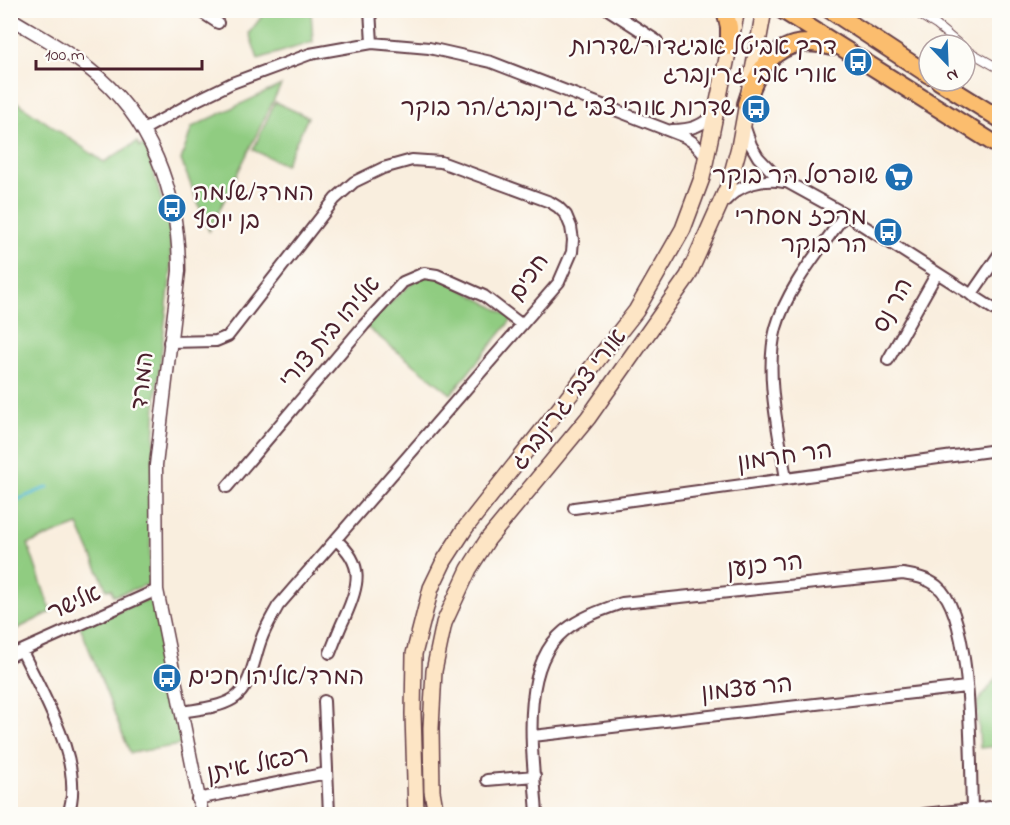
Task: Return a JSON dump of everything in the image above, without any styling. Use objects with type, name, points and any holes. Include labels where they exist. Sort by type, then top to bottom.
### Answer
[{"type":"main road","points":[[725,10],[729,27],[729,47]]},
{"type":"main road","name":"אורי צבי גרינברג","points":[[414,814],[414,654],[431,588],[444,561],[466,527],[636,311],[683,229],[702,178],[737,10]]},
{"type":"main road","name":"אורי צבי גרינברג","points":[[436,814],[432,791],[431,728],[434,671],[444,623],[469,569],[488,538],[588,418],[688,276],[729,184],[764,10]]},
{"type":"main road","points":[[782,10],[999,147]]},
{"type":"main road","points":[[830,10],[917,67]]},
{"type":"main road","points":[[841,10],[868,36]]},
{"type":"main road","points":[[745,113],[756,76],[777,52],[799,43],[817,43],[851,53]]},
{"type":"main road","points":[[958,93],[999,119]]},
{"type":"street","points":[[198,10],[218,22]]},
{"type":"street","points":[[370,10],[372,44]]},
{"type":"street","points":[[609,10],[657,41]]},
{"type":"street","points":[[912,10],[946,33]]},
{"type":"street","name":"המרד","points":[[10,18],[88,68],[123,100],[143,130],[161,168],[172,203],[179,239],[179,271],[156,465],[157,590],[197,799],[202,814]]},
{"type":"street","points":[[143,130],[193,102],[310,54],[372,44],[429,48],[491,62],[663,128],[694,143],[706,158]]},
{"type":"street","points":[[977,56],[999,69]]},
{"type":"street","points":[[663,128],[685,130],[696,128],[703,125],[716,112]]},
{"type":"street","points":[[745,113],[751,145],[765,166],[787,182],[845,214],[999,313]]},
{"type":"street","name":"חכים","points":[[169,342],[216,341],[228,336],[335,199],[354,182],[383,168],[412,160],[441,162],[550,202],[566,215],[571,227],[573,240],[568,262],[559,282],[278,606],[267,624],[241,692],[232,699],[211,707],[182,712]]},
{"type":"street","points":[[721,205],[732,193],[751,183],[774,180],[787,182]]},
{"type":"street","points":[[786,479],[773,385],[772,357],[776,328],[796,284],[845,214]]},
{"type":"street","points":[[971,295],[999,253]]},
{"type":"street","name":"אליהו בית צורי","points":[[228,487],[403,282],[424,273],[436,275],[484,296],[522,325]]},
{"type":"street","name":"הר נס","points":[[888,360],[936,273]]},
{"type":"street","name":"הר חרמון","points":[[574,508],[997,450],[999,446]]},
{"type":"street","points":[[330,653],[355,596],[357,576],[355,563],[347,550],[336,540]]},
{"type":"street","name":"הר כנען","points":[[537,814],[532,736],[534,690],[544,655],[564,631],[591,614],[622,603],[903,574],[923,578],[939,587],[951,605],[961,635],[972,809]]},
{"type":"street","name":"אלישר","points":[[10,656],[157,590]]},
{"type":"street","points":[[22,651],[68,756],[73,780],[68,814]]},
{"type":"street","name":"הר עצמון","points":[[532,736],[966,687]]},
{"type":"street","points":[[324,701],[329,814]]},
{"type":"street","name":"רפאל איתן","points":[[197,799],[327,773]]},
{"type":"street","points":[[486,780],[535,776]]},
{"type":"street","points":[[924,814],[999,806]]},
{"type":"green space","points":[[266,11],[311,11],[313,42],[258,59],[249,33]]},
{"type":"green space","points":[[281,85],[209,231],[181,160],[192,127]]},
{"type":"green space","points":[[11,98],[104,162],[137,142],[140,147],[145,144],[170,228],[171,272],[156,398],[149,584],[114,596],[111,589],[107,590],[78,525],[28,544],[51,612],[11,632]]},
{"type":"green space","points":[[275,102],[308,117],[285,165],[253,150]]},
{"type":"green space","points":[[424,273],[437,275],[513,318],[451,394],[364,325]]},
{"type":"green space","points":[[153,597],[181,745],[130,753],[80,626]]},
{"type":"green space","points":[[999,674],[999,746],[980,748],[977,703]]},
{"type":"waterway","points":[[10,503],[48,487]]},
{"type":"place","name":"דרך אביטל אביגדור/שדרות אורי אבי גרינברג","points":[[858,62]]},
{"type":"place","name":"שדרות אורי צבי גרינברג/הר בוקר","points":[[756,109]]},
{"type":"place","name":"שופרסל הר בוקר","points":[[899,177]]},
{"type":"place","name":"המרד/שלמה בן יוסף","points":[[172,208]]},
{"type":"place","name":"מרכז מסחרי הר בוקר","points":[[888,232]]},
{"type":"place","name":"המרד/אליהו חכים","points":[[167,678]]}]
